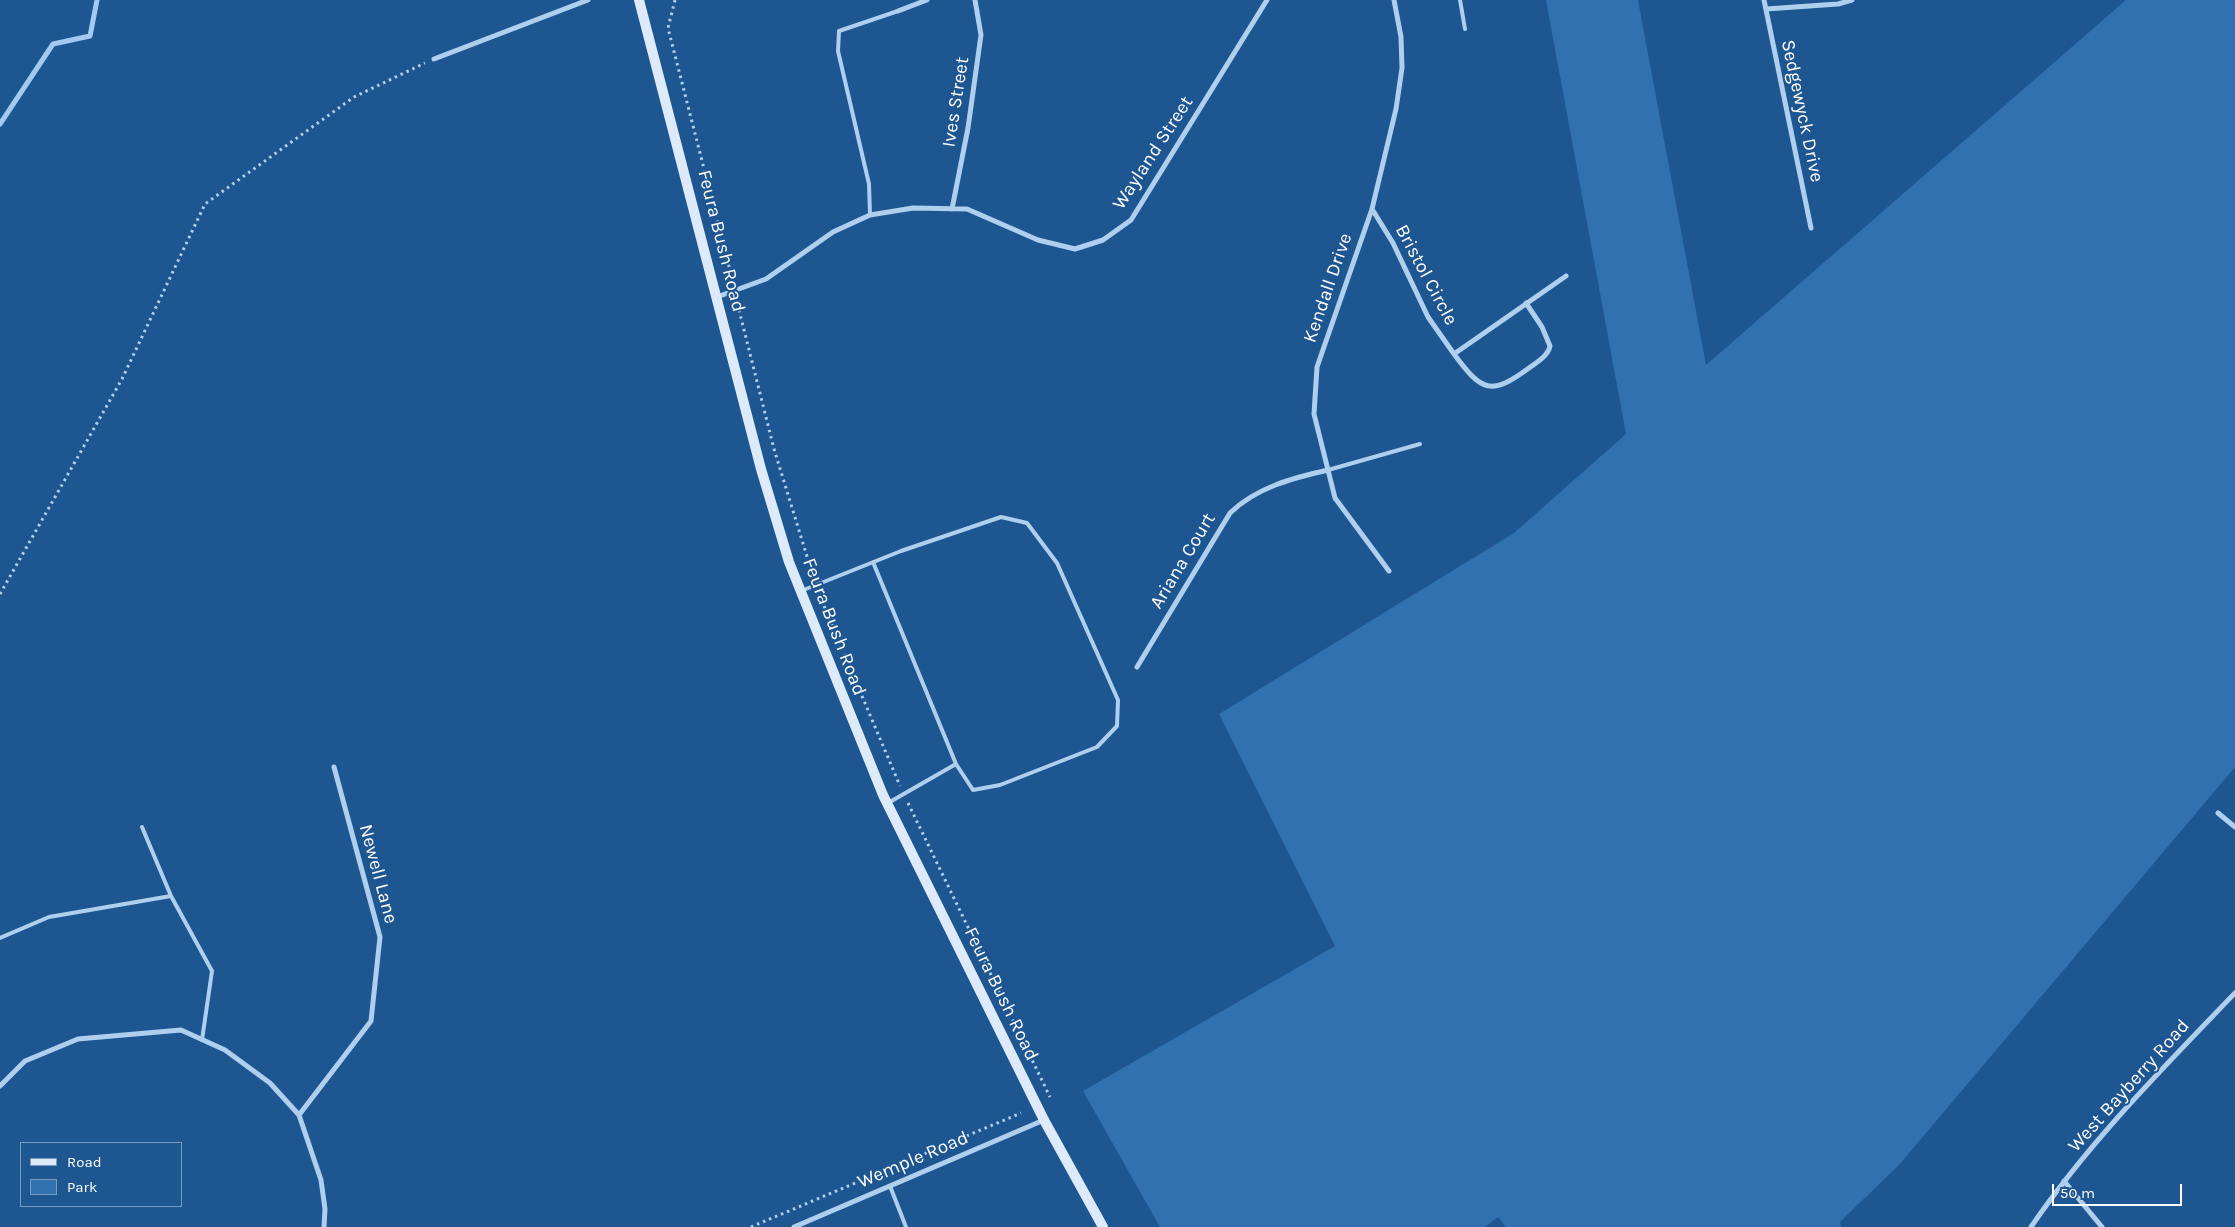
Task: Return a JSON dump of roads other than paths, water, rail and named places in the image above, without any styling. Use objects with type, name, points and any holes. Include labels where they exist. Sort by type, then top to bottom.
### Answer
[{"type":"main road","name":"Feura Bush Road","points":[[639,0],[761,469],[801,591],[887,803],[1044,1120],[1102,1227]]},
{"type":"street","points":[[434,59],[588,0]]},
{"type":"street","points":[[898,11],[928,0]]},
{"type":"street","name":"Ives Street","points":[[952,209],[968,128],[981,35],[975,0]]},
{"type":"street","name":"Wayland Street","points":[[717,297],[766,279],[833,232],[870,215],[914,208],[967,209],[1038,240],[1075,249],[1103,240],[1131,220],[1267,0]]},
{"type":"street","name":"Kendall Drive","points":[[1388,571],[1335,498],[1314,414],[1317,367],[1372,210],[1396,109],[1402,68],[1401,37],[1394,0]]},
{"type":"street","name":"Sedgewyck Drive","points":[[1764,0],[1811,228]]},
{"type":"street","points":[[1766,9],[1838,4],[1852,0]]},
{"type":"street","name":"Bristol Circle","points":[[1372,210],[1393,243],[1428,317],[1454,354],[1484,385],[1498,387],[1514,378],[1544,357],[1550,346],[1542,327],[1526,303]]},
{"type":"street","name":"Bristol Circle","points":[[1454,354],[1566,276]]},
{"type":"street","name":"Ariana Court","points":[[1137,667],[1230,513],[1246,499],[1271,486],[1328,470]]},
{"type":"street","name":"Newell Lane","points":[[300,1115],[372,1021],[380,937],[334,767]]},
{"type":"street","points":[[2218,813],[2235,827]]},
{"type":"street","name":"West Bayberry Road","points":[[2031,1227],[2064,1181],[2157,1074],[2235,993]]},
{"type":"street","points":[[0,1086],[25,1061],[78,1039],[181,1030],[225,1050],[270,1083],[300,1115],[321,1180],[325,1209],[324,1227]]},
{"type":"street","name":"Wemple Road","points":[[794,1227],[1044,1120]]},
{"type":"street","points":[[2064,1181],[2102,1227]]},
{"type":"lane","points":[[1460,0],[1465,29]]},
{"type":"lane","points":[[870,215],[869,184],[838,52],[839,31],[898,11]]},
{"type":"lane","points":[[1328,470],[1420,444]]},
{"type":"lane","points":[[801,591],[873,562],[1001,517],[1027,523],[1057,562],[1118,700],[1117,726],[1098,747],[1000,785],[973,790],[956,764],[873,562]]},
{"type":"lane","points":[[887,803],[956,764]]},
{"type":"lane","points":[[142,827],[171,896],[212,971],[202,1040]]},
{"type":"lane","points":[[0,938],[49,917],[171,896]]},
{"type":"lane","points":[[890,1186],[906,1227]]},
{"type":"waterway","points":[[0,124],[53,44],[90,36],[97,0]]}]
